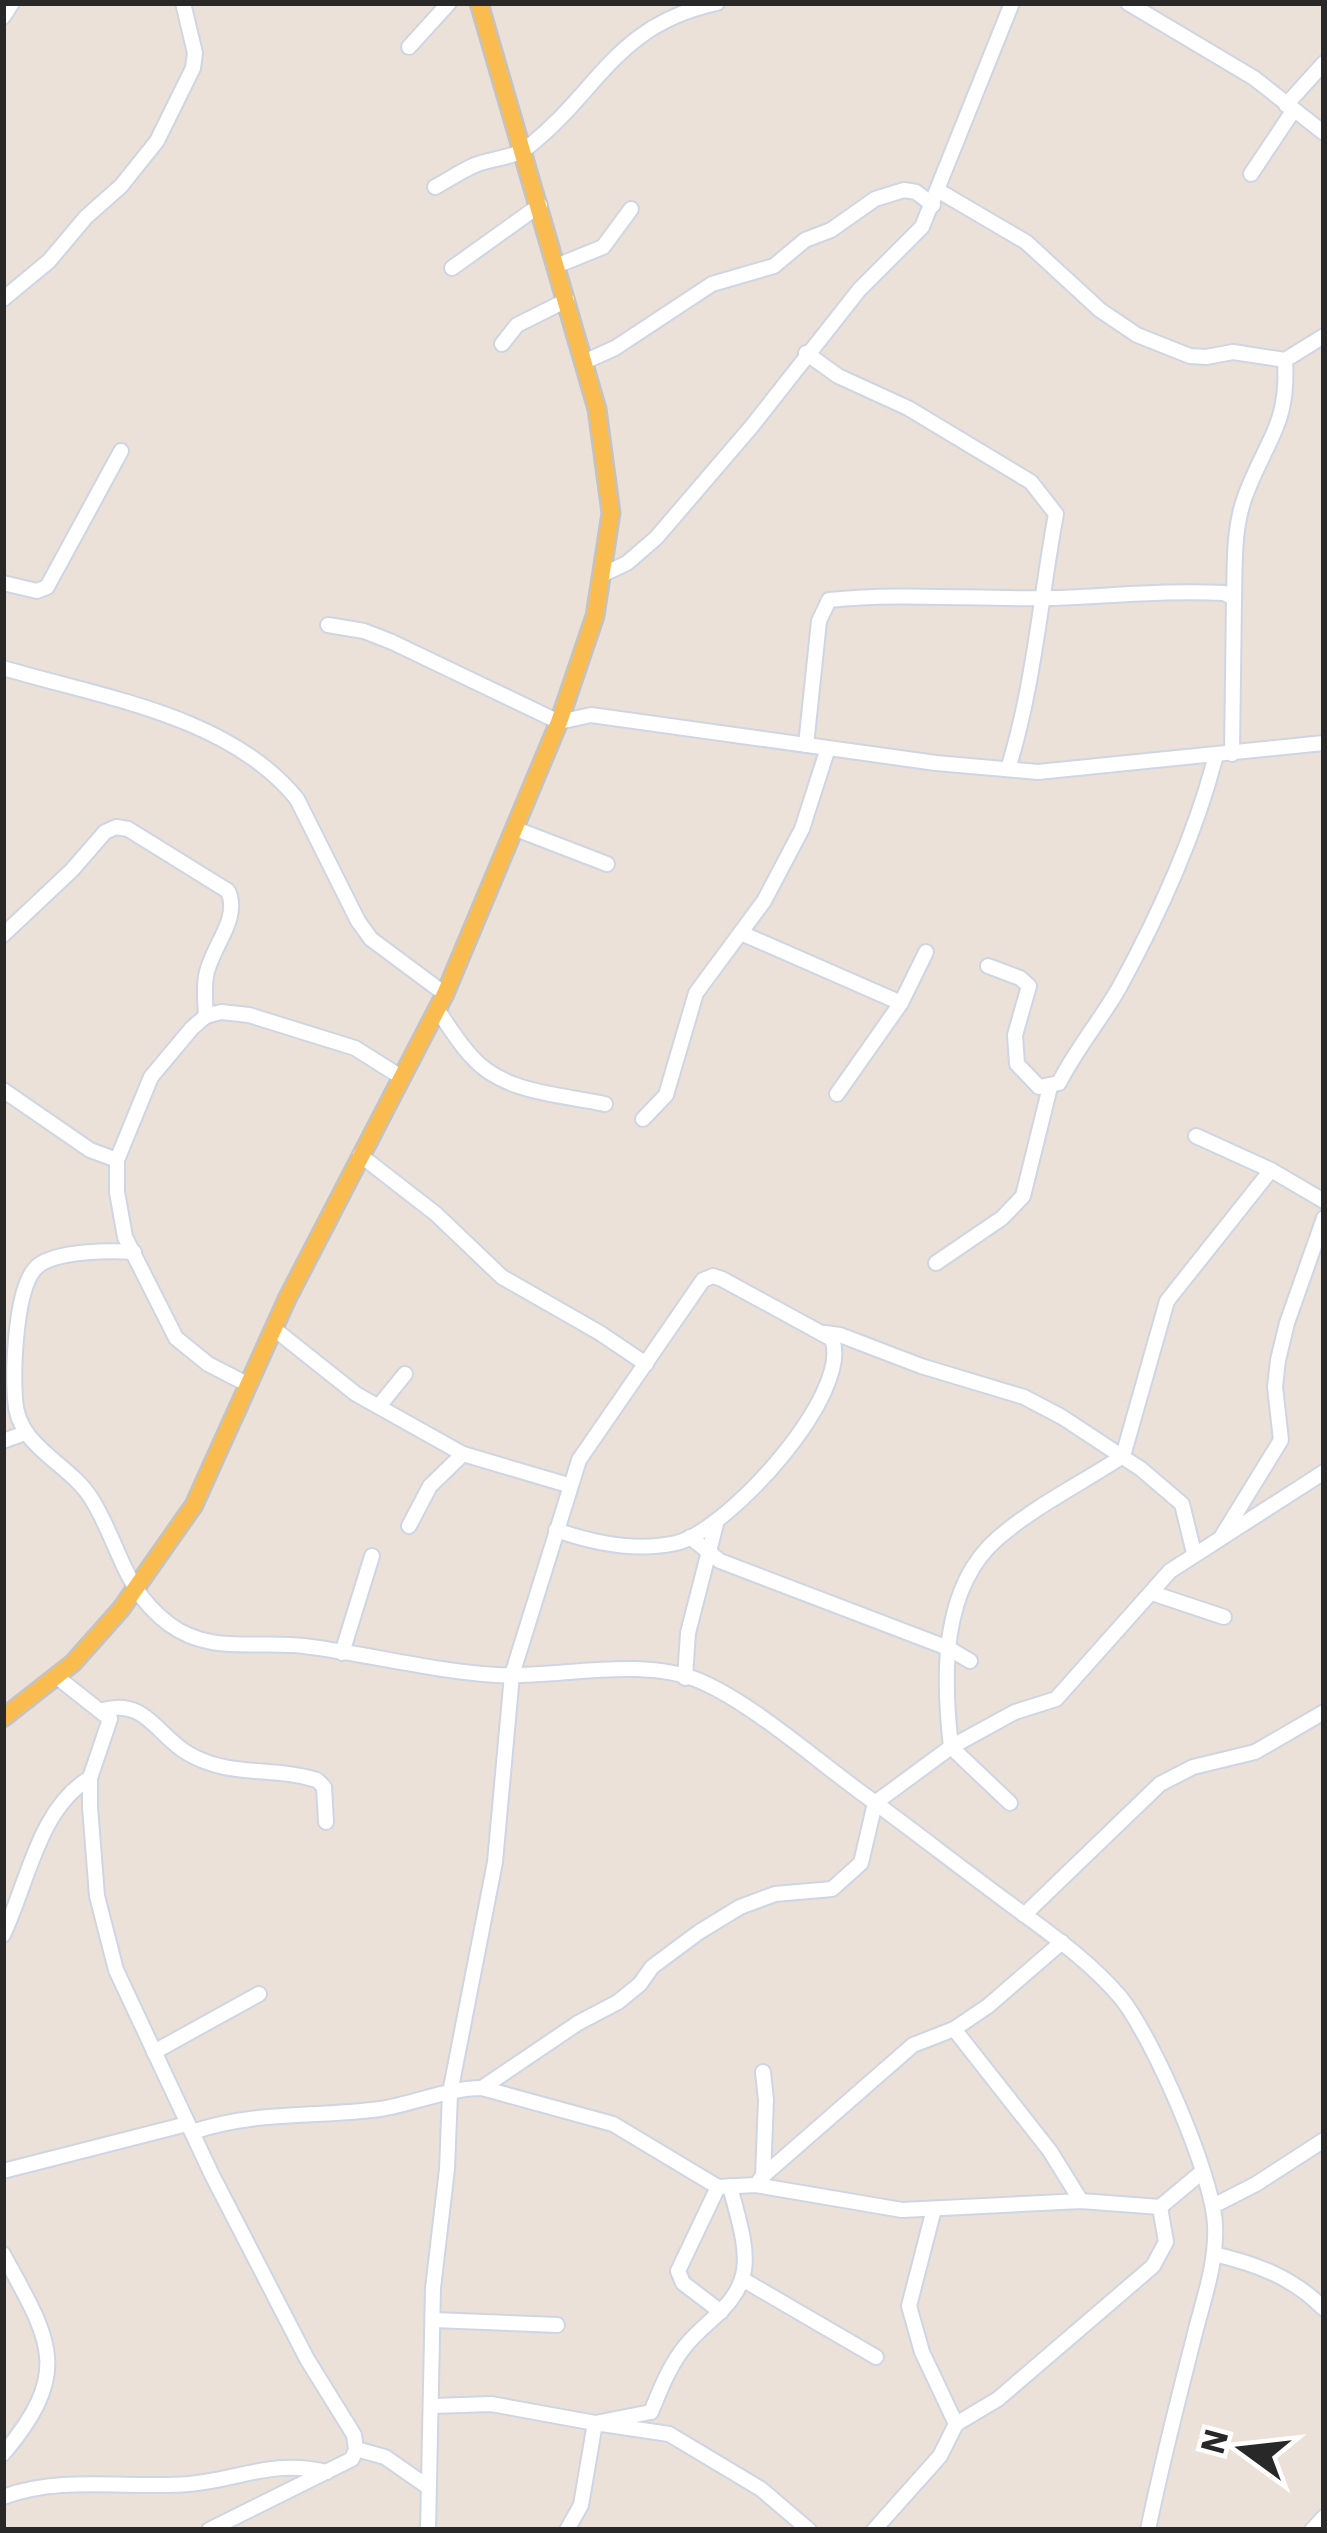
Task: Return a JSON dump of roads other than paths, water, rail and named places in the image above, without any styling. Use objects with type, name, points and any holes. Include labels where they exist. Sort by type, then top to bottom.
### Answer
[{"type":"main road","points":[[3,1718],[57,1677],[134,1592],[194,1505],[273,1328],[441,1002],[572,689],[604,574],[610,496],[586,361],[479,3]]},
{"type":"street","points":[[3,17],[12,3]]},
{"type":"street","points":[[3,299],[49,261],[86,217],[121,186],[157,140],[193,68],[195,53],[183,3]]},
{"type":"street","points":[[409,47],[448,3]]},
{"type":"street","points":[[434,188],[477,164],[525,151],[612,58],[646,29],[717,3]]},
{"type":"street","points":[[604,574],[627,563],[656,538],[859,290],[922,227],[1012,3]]},
{"type":"street","points":[[1128,3],[1237,67],[1324,133]]},
{"type":"street","points":[[1251,175],[1290,108],[1324,63]]},
{"type":"street","points":[[586,361],[634,337],[712,284],[774,266],[805,240],[831,230],[875,199],[904,190],[936,198],[1026,242],[1100,310],[1137,335],[1190,356],[1233,352],[1285,360],[1324,336]]},
{"type":"street","points":[[452,268],[540,205]]},
{"type":"street","points":[[556,266],[604,247],[631,209]]},
{"type":"street","points":[[502,344],[517,325],[567,300]]},
{"type":"street","points":[[806,353],[838,376],[908,409],[1030,482],[1056,514],[1027,708],[1008,769]]},
{"type":"street","points":[[988,966],[1027,982],[1013,1050],[1017,1064],[1032,1083],[1050,1087],[1059,1083],[1148,931],[1224,754],[1237,606],[1237,523],[1284,412],[1285,360]]},
{"type":"street","points":[[3,583],[37,591],[47,587],[121,451]]},
{"type":"street","points":[[806,745],[819,621],[829,599],[1040,598],[1145,591],[1224,593],[1234,598]]},
{"type":"street","points":[[328,625],[392,642],[559,722],[591,716],[1008,769],[1076,769],[1324,743]]},
{"type":"street","points":[[3,668],[188,724],[250,758],[297,799],[341,890],[371,939],[441,1002],[473,1060],[488,1071],[550,1096],[605,1104]]},
{"type":"street","points":[[572,689],[576,705],[591,716]]},
{"type":"street","points":[[643,1119],[666,1094],[696,993],[764,901],[802,829],[828,748]]},
{"type":"street","points":[[3,935],[105,832],[128,829],[228,891],[232,900],[232,914],[207,970],[206,1016]]},
{"type":"street","points":[[516,829],[608,864]]},
{"type":"street","points":[[741,933],[901,1003]]},
{"type":"street","points":[[837,1094],[901,1003],[926,952]]},
{"type":"street","points":[[247,1384],[208,1364],[176,1338],[125,1237],[117,1160],[151,1077],[206,1016],[221,1012],[249,1015],[356,1048],[401,1077]]},
{"type":"street","points":[[936,1263],[1002,1218],[1023,1196],[1050,1087]]},
{"type":"street","points":[[3,1090],[90,1150],[117,1160]]},
{"type":"street","points":[[1196,1136],[1271,1170],[1324,1201]]},
{"type":"street","points":[[359,1155],[436,1214],[502,1277],[646,1364]]},
{"type":"street","points":[[1010,1803],[951,1747],[948,1648],[962,1589],[997,1538],[1123,1456],[1167,1301],[1271,1170]]},
{"type":"street","points":[[1220,1540],[1281,1440],[1275,1387],[1279,1360],[1324,1218]]},
{"type":"street","points":[[134,1252],[93,1252],[47,1260],[26,1278],[14,1375],[15,1406],[26,1433],[83,1486],[101,1515],[134,1592],[172,1628],[230,1647],[301,1645],[392,1663],[512,1675],[617,1670],[699,1681],[738,1704],[1061,1942],[1123,2001],[1149,2039],[1213,2206],[1214,2254],[1148,2530]]},
{"type":"street","points":[[428,2530],[434,2320],[450,2093],[495,1862],[512,1675],[568,1485],[594,1436],[703,1280],[712,1276],[832,1339],[838,1353],[830,1384],[763,1477],[717,1520],[678,1543],[614,1546],[556,1529]]},
{"type":"street","points":[[273,1328],[356,1394],[464,1454],[568,1485]]},
{"type":"street","points":[[825,1333],[1024,1397],[1123,1456],[1182,1504],[1194,1553]]},
{"type":"street","points":[[379,1406],[406,1374]]},
{"type":"street","points":[[3,1441],[26,1433]]},
{"type":"street","points":[[409,1526],[430,1486],[464,1454]]},
{"type":"street","points":[[482,2088],[578,2023],[618,2002],[652,1967],[740,1907],[775,1894],[832,1889],[861,1863],[875,1803],[951,1747],[1015,1712],[1056,1699],[1170,1571],[1324,1472]]},
{"type":"street","points":[[686,1678],[688,1633],[717,1520]]},
{"type":"street","points":[[690,1537],[720,1561],[948,1648],[970,1661]]},
{"type":"street","points":[[342,1653],[372,1556]]},
{"type":"street","points":[[1152,1593],[1224,1617]]},
{"type":"street","points":[[57,1677],[110,1719],[90,1778],[97,1896],[116,1970],[189,2128],[307,2359],[353,2435],[356,2449],[352,2459],[209,2530]]},
{"type":"street","points":[[103,1710],[130,1707],[149,1716],[178,1747],[224,1770],[317,1780],[324,1787],[326,1822]]},
{"type":"street","points":[[1024,1915],[1160,1784],[1193,1767],[1255,1752],[1324,1713]]},
{"type":"street","points":[[3,1934],[54,1810],[68,1791],[90,1778]]},
{"type":"street","points":[[760,2181],[913,2044],[954,2029],[1011,1988],[1061,1942]]},
{"type":"street","points":[[154,2053],[259,1994]]},
{"type":"street","points":[[954,2029],[1050,2151],[1081,2200]]},
{"type":"street","points":[[760,2181],[766,2100],[763,2072]]},
{"type":"street","points":[[3,2170],[258,2115],[382,2109],[482,2088],[614,2125],[724,2186],[760,2181],[852,2204],[934,2210],[1081,2200],[1160,2207],[1202,2172]]},
{"type":"street","points":[[1213,2206],[1323,2144]]},
{"type":"street","points":[[595,2423],[651,2411],[668,2371],[686,2345],[722,2312],[742,2279],[745,2267],[724,2186]]},
{"type":"street","points":[[722,2312],[683,2283],[678,2271],[724,2186]]},
{"type":"street","points":[[956,2424],[998,2399],[1153,2266],[1166,2242],[1160,2207]]},
{"type":"street","points":[[874,2530],[940,2456],[956,2424],[922,2352],[909,2306],[934,2210]]},
{"type":"street","points":[[3,2254],[49,2345],[43,2387],[3,2455]]},
{"type":"street","points":[[1214,2254],[1256,2264],[1289,2281],[1324,2309]]},
{"type":"street","points":[[742,2279],[876,2357]]},
{"type":"street","points":[[434,2320],[556,2325]]},
{"type":"street","points":[[433,2406],[491,2404],[670,2434],[760,2489],[809,2530]]},
{"type":"street","points":[[567,2530],[581,2505],[595,2423]]},
{"type":"street","points":[[356,2449],[385,2457],[428,2487]]},
{"type":"street","points":[[3,2498],[55,2486],[187,2484],[270,2466],[295,2465],[327,2472]]},
{"type":"street","points":[[1312,2530],[1324,2518]]}]
